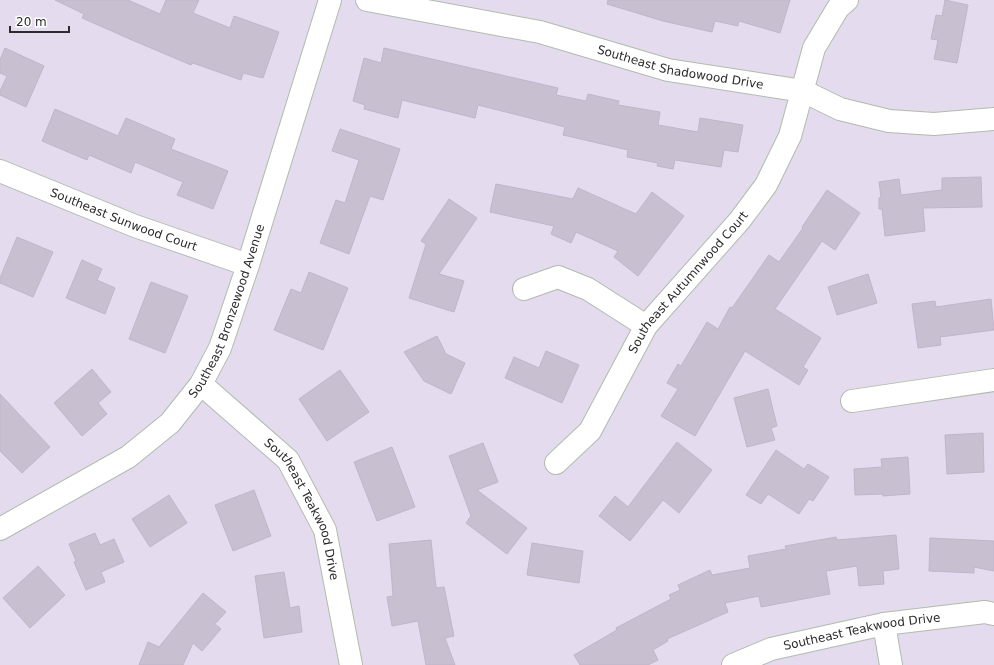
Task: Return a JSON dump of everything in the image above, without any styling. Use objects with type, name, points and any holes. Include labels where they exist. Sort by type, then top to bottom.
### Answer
[{"type":"street","name":"Southeast Bronzewood Avenue","points":[[1,527],[128,457],[170,423],[201,384],[220,348],[248,265],[330,0]]},
{"type":"street","name":"Southeast Shadowood Drive","points":[[367,0],[540,32],[668,70],[803,91],[840,108],[889,121],[934,124],[994,119]]},
{"type":"street","name":"Southeast Autumnwood Court","points":[[556,463],[590,431],[646,326],[740,220],[766,185],[790,136],[814,48],[838,8],[847,0]]},
{"type":"street","name":"Southeast Sunwood Court","points":[[0,170],[135,226],[248,265]]},
{"type":"street","points":[[524,288],[558,277],[588,289],[646,326]]},
{"type":"street","points":[[852,401],[994,380]]},
{"type":"street","name":"Southeast Teakwood Drive","points":[[201,384],[288,460],[325,530],[351,665]]},
{"type":"street","name":"Southeast Teakwood Drive","points":[[733,665],[772,649],[884,624],[985,612],[994,614]]},
{"type":"street","points":[[884,624],[891,665]]},
{"type":"building","points":[[55,0],[128,0],[160,14],[166,0],[199,0],[193,13],[230,28],[234,16],[279,32],[263,78],[243,73],[241,80],[193,63],[191,65],[132,40],[82,18],[84,14]]},
{"type":"building","points":[[608,0],[790,0],[780,33],[739,21],[738,26],[715,21],[712,32],[663,21],[607,4]]},
{"type":"building","points":[[945,0],[968,5],[957,63],[934,59],[938,40],[931,39],[936,15],[942,16]]},
{"type":"building","points":[[5,48],[44,66],[26,107],[0,95],[0,91],[7,76],[0,73],[0,60]]},
{"type":"building","points":[[384,48],[558,88],[556,95],[586,101],[588,94],[619,101],[618,105],[660,112],[658,125],[698,132],[700,118],[743,125],[738,152],[724,150],[721,167],[675,160],[673,169],[657,166],[658,163],[627,157],[628,150],[563,135],[565,127],[478,105],[475,118],[402,100],[398,118],[364,109],[365,105],[353,101],[364,58],[381,63]]},
{"type":"building","points":[[55,109],[118,136],[126,118],[175,139],[171,149],[228,171],[213,209],[177,195],[183,182],[135,162],[131,173],[89,155],[87,160],[42,141]]},
{"type":"building","points":[[340,129],[400,149],[383,200],[370,196],[349,254],[320,243],[336,200],[345,203],[359,160],[332,151]]},
{"type":"building","points":[[981,177],[982,207],[923,208],[925,231],[885,236],[882,209],[879,209],[879,198],[881,197],[879,182],[899,179],[901,195],[942,190],[942,178]]},
{"type":"building","points":[[496,184],[573,199],[578,188],[636,214],[652,192],[684,216],[638,276],[614,257],[618,251],[576,232],[571,243],[551,234],[554,226],[490,212]]},
{"type":"building","points":[[827,190],[860,213],[835,250],[822,241],[775,309],[821,338],[803,367],[808,370],[799,385],[745,351],[695,436],[661,416],[678,389],[667,383],[678,364],[681,366],[707,322],[718,329],[730,307],[732,308],[769,255],[779,262]]},
{"type":"building","points":[[449,199],[477,218],[439,274],[464,281],[454,312],[409,298],[426,244],[421,241]]},
{"type":"building","points":[[17,237],[53,252],[33,297],[0,283],[0,278]]},
{"type":"building","points":[[82,260],[102,269],[97,280],[115,288],[105,314],[66,298]]},
{"type":"building","points":[[309,272],[348,288],[323,350],[274,330],[291,289],[301,293]]},
{"type":"building","points":[[868,274],[877,303],[837,315],[828,287]]},
{"type":"building","points":[[151,282],[188,296],[165,353],[129,339]]},
{"type":"building","points":[[991,299],[994,330],[940,337],[941,345],[918,348],[912,304],[935,301],[936,307]]},
{"type":"building","points":[[437,336],[446,354],[465,363],[451,394],[424,381],[404,352]]},
{"type":"building","points":[[546,351],[579,365],[562,403],[505,378],[514,357],[539,368]]},
{"type":"building","points":[[92,369],[111,392],[98,403],[107,414],[82,436],[54,403]]},
{"type":"building","points":[[340,370],[369,412],[327,441],[299,399]]},
{"type":"building","points":[[768,389],[777,426],[771,428],[775,440],[747,447],[734,398]]},
{"type":"building","points":[[0,394],[50,447],[22,473],[0,451]]},
{"type":"building","points":[[983,433],[984,472],[947,474],[945,435]]},
{"type":"building","points":[[677,442],[712,470],[679,513],[663,500],[630,541],[599,516],[615,496],[628,507]]},
{"type":"building","points":[[483,443],[498,482],[477,490],[527,528],[507,554],[466,523],[471,516],[449,456]]},
{"type":"building","points":[[392,447],[415,507],[377,521],[354,462]]},
{"type":"building","points":[[776,450],[804,469],[808,464],[829,477],[813,501],[809,499],[799,514],[768,494],[761,504],[746,495]]},
{"type":"building","points":[[908,457],[910,494],[883,496],[883,494],[855,495],[854,469],[882,467],[881,459]]},
{"type":"building","points":[[254,490],[271,536],[233,551],[215,505]]},
{"type":"building","points":[[169,495],[187,523],[150,547],[132,519]]},
{"type":"building","points":[[95,533],[100,545],[114,539],[124,562],[101,572],[105,582],[86,590],[74,562],[76,561],[69,544]]},
{"type":"building","points":[[896,535],[899,569],[883,571],[884,584],[859,586],[857,566],[826,571],[830,594],[761,607],[759,596],[725,603],[728,612],[667,639],[668,641],[653,650],[658,660],[648,665],[580,665],[574,655],[617,630],[616,628],[671,599],[669,595],[680,590],[678,585],[710,570],[712,575],[750,568],[748,556],[786,549],[785,546],[836,537],[837,540]]},
{"type":"building","points":[[930,538],[994,541],[994,571],[974,567],[974,573],[929,571]]},
{"type":"building","points":[[431,540],[436,588],[444,587],[454,636],[445,638],[455,665],[426,665],[418,621],[392,626],[387,597],[393,596],[389,544]]},
{"type":"building","points":[[532,543],[583,551],[579,583],[527,575]]},
{"type":"building","points":[[38,566],[65,595],[30,628],[3,598]]},
{"type":"building","points":[[284,572],[290,608],[299,606],[302,632],[264,638],[255,576]]},
{"type":"building","points":[[203,593],[226,612],[215,624],[221,629],[202,651],[193,643],[183,665],[139,665],[148,642],[159,647]]}]
